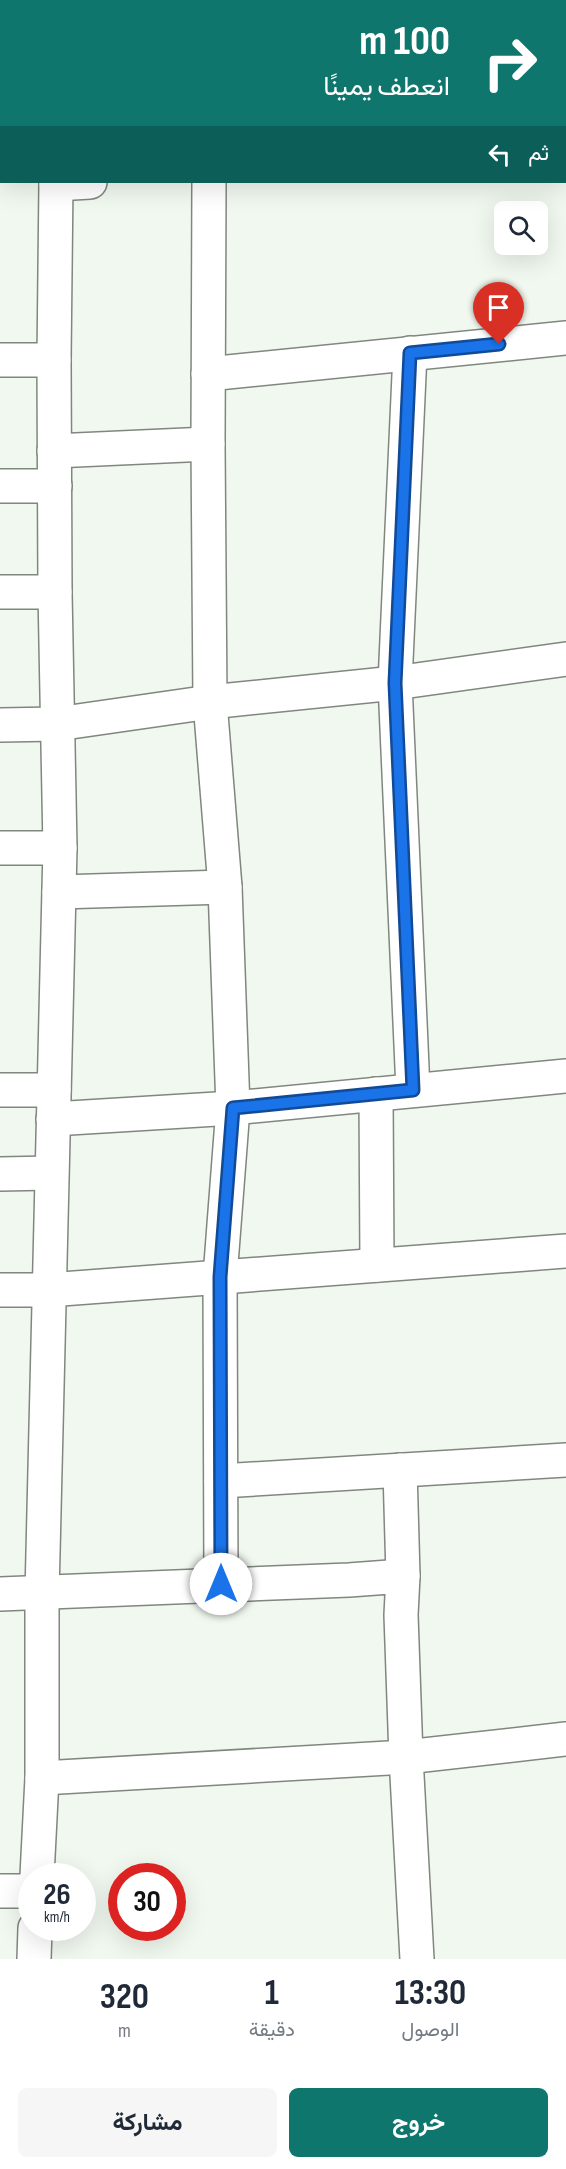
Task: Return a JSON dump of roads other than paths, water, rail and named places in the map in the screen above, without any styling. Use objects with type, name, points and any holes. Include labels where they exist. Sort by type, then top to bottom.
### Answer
[{"type":"street","points":[[38,1863],[42,1778],[42,1594],[60,848],[54,451],[56,183]]},
{"type":"street","points":[[208,183],[207,444],[210,702],[225,887],[233,1108],[220,1277],[221,1584]]},
{"type":"street","points":[[208,374],[566,338]]},
{"type":"street","points":[[410,353],[395,683],[413,1090]]},
{"type":"street","points":[[0,360],[54,360]]},
{"type":"street","points":[[54,451],[207,444]]},
{"type":"street","points":[[0,486],[55,486]]},
{"type":"street","points":[[0,592],[55,592]]},
{"type":"street","points":[[0,725],[57,724],[210,702],[395,683],[566,659]]},
{"type":"street","points":[[0,848],[60,848]]},
{"type":"street","points":[[59,892],[225,887]]},
{"type":"street","points":[[0,1090],[53,1104],[233,1108],[566,1076]]},
{"type":"street","points":[[376,1094],[377,1265]]},
{"type":"street","points":[[0,1174],[51,1173]]},
{"type":"street","points":[[0,1290],[48,1290],[566,1251]]},
{"type":"street","points":[[221,1481],[566,1460]]},
{"type":"street","points":[[400,1470],[403,1576],[401,1615],[417,1959]]},
{"type":"street","points":[[0,1594],[349,1581],[403,1576]]},
{"type":"street","points":[[42,1778],[406,1757],[566,1739]]},
{"type":"street","points":[[0,1892],[18,1891]]},
{"type":"street","points":[[34,1959],[35,1941]]}]
